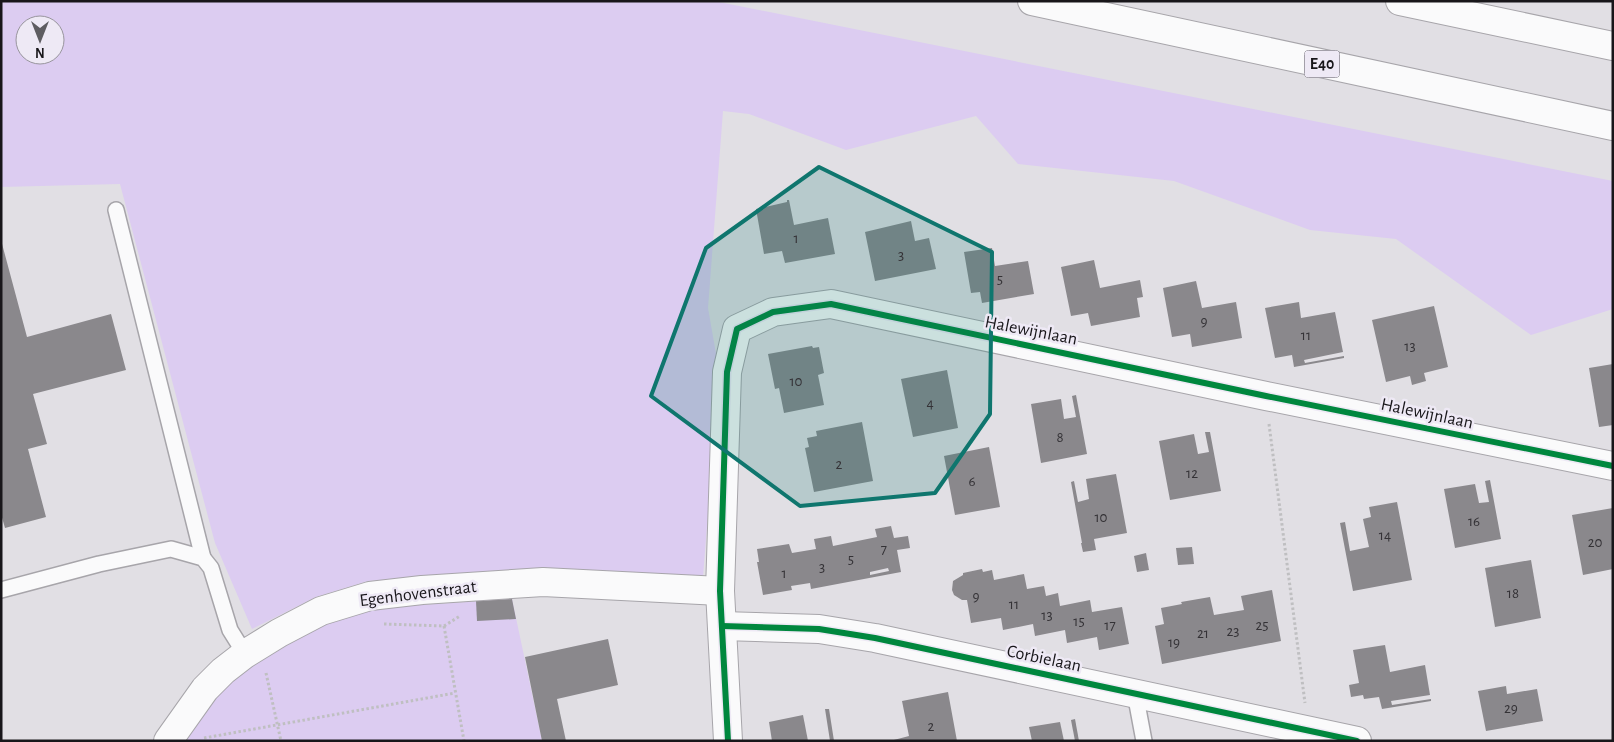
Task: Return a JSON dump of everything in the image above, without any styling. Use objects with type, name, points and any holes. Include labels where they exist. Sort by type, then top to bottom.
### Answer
[{"type":"main road","name":"E40","points":[[1032,1],[1613,126]]},
{"type":"main road","points":[[1400,1],[1613,46]]},
{"type":"main road","name":"Halewijnlaan","points":[[728,741],[720,591],[727,372],[737,329],[773,312],[831,304],[1266,396],[1613,466]]},
{"type":"main road","name":"Egenhovenstraat","points":[[168,741],[205,689],[223,671],[245,654],[279,633],[321,611],[370,596],[422,590],[543,582],[720,591]]},
{"type":"main road","name":"Corbielaan","points":[[722,626],[819,629],[875,638],[1357,741]]},
{"type":"lane","points":[[116,210],[203,558],[211,568],[230,630],[245,654]]},
{"type":"lane","points":[[1,590],[99,564],[171,549],[203,558]]},
{"type":"lane","points":[[1136,693],[1144,741]]},
{"type":"path","points":[[1266,396],[1303,689]]},
{"type":"path","points":[[376,624],[444,626],[467,612]]},
{"type":"path","points":[[444,626],[464,741]]},
{"type":"path","points":[[259,677],[272,669]]},
{"type":"path","points":[[265,672],[281,741]]},
{"type":"path","points":[[201,739],[455,692]]},
{"type":"path","points":[[201,739],[208,730]]},
{"type":"highlighted area","points":[[819,167],[992,252],[990,414],[935,493],[800,506],[651,396],[706,248]]},
{"type":"shaded area","points":[[1,1],[714,1],[1613,181],[1613,309],[1531,335],[1396,239],[1310,230],[1174,181],[1018,164],[976,116],[846,150],[749,114],[723,111],[708,308],[719,371],[703,577],[543,569],[368,581],[316,597],[252,629],[215,543],[120,184],[1,187]]},
{"type":"shaded area","points":[[512,599],[542,741],[180,741],[212,696],[251,663],[326,623],[373,608]]},
{"type":"building","points":[[789,200],[794,225],[828,218],[835,254],[785,263],[782,251],[764,254],[756,209],[787,202]]},
{"type":"building","points":[[911,221],[915,241],[929,238],[936,269],[875,281],[865,232]]},
{"type":"building","points":[[1,240],[27,337],[111,314],[126,370],[33,394],[47,444],[28,449],[46,517],[5,528],[1,514]]},
{"type":"building","points":[[992,248],[995,266],[1028,261],[1034,294],[982,303],[980,292],[971,293],[964,252]]},
{"type":"building","points":[[1094,260],[1100,288],[1140,280],[1143,297],[1137,298],[1140,317],[1091,326],[1088,313],[1071,316],[1061,267]]},
{"type":"building","points":[[1196,281],[1202,308],[1236,302],[1242,338],[1192,347],[1190,334],[1172,337],[1163,288]]},
{"type":"building","points":[[1299,302],[1301,318],[1335,312],[1343,352],[1304,360],[1305,363],[1344,356],[1344,358],[1294,367],[1292,355],[1275,358],[1265,308]]},
{"type":"building","points":[[1434,306],[1448,367],[1424,373],[1426,381],[1412,385],[1410,376],[1386,382],[1372,320]]},
{"type":"building","points":[[812,346],[813,348],[819,347],[824,373],[818,375],[824,405],[784,413],[779,388],[775,389],[768,354]]},
{"type":"building","points":[[1613,364],[1613,425],[1599,427],[1589,368]]},
{"type":"building","points":[[947,370],[958,428],[913,437],[901,379]]},
{"type":"building","points":[[1076,395],[1087,454],[1041,463],[1031,404],[1061,399],[1064,419],[1076,417],[1072,396]]},
{"type":"building","points":[[862,422],[873,481],[814,492],[805,448],[809,447],[807,438],[817,436],[816,431]]},
{"type":"building","points":[[1205,432],[1210,432],[1221,491],[1170,500],[1159,441],[1194,434],[1198,454],[1209,452]]},
{"type":"building","points":[[989,447],[1000,507],[955,515],[944,456]]},
{"type":"building","points":[[1116,474],[1127,533],[1094,539],[1096,550],[1083,552],[1071,482],[1074,481],[1078,502],[1089,499],[1086,479]]},
{"type":"building","points":[[1490,480],[1501,539],[1455,548],[1444,489],[1475,484],[1479,503],[1489,502],[1485,481]]},
{"type":"building","points":[[1397,502],[1412,580],[1353,591],[1340,523],[1345,522],[1350,551],[1369,547],[1363,519],[1371,517],[1369,507]]},
{"type":"building","points":[[1613,508],[1613,569],[1583,575],[1572,515]]},
{"type":"building","points":[[891,526],[894,538],[908,536],[910,548],[897,550],[901,572],[811,589],[810,583],[791,586],[792,590],[763,595],[757,562],[759,562],[757,549],[789,544],[792,553],[816,549],[814,539],[831,536],[833,546],[877,537],[875,529]],"holes":[[[888,568],[889,571],[870,575],[870,572]]]},
{"type":"building","points":[[1192,547],[1194,564],[1178,565],[1176,548]]},
{"type":"building","points":[[1146,553],[1149,570],[1137,572],[1134,556]]},
{"type":"building","points":[[1531,560],[1541,618],[1495,627],[1485,568]]},
{"type":"building","points":[[982,569],[983,572],[992,570],[994,580],[1024,574],[1027,589],[1044,586],[1046,596],[1058,593],[1060,606],[1090,600],[1092,612],[1122,607],[1129,644],[1099,650],[1097,637],[1067,643],[1065,630],[1035,636],[1033,624],[1003,630],[1001,618],[971,623],[967,600],[962,600],[954,595],[952,590],[953,581],[963,575],[963,573]]},
{"type":"building","points":[[1272,590],[1281,641],[1162,664],[1155,626],[1164,624],[1161,608],[1210,597],[1214,615],[1244,610],[1241,596]]},
{"type":"building","points":[[512,599],[516,619],[477,621],[476,601]]},
{"type":"building","points":[[608,639],[618,685],[557,699],[566,741],[542,741],[525,657]]},
{"type":"building","points":[[1385,645],[1390,672],[1425,665],[1430,695],[1391,701],[1392,705],[1431,699],[1431,701],[1382,709],[1379,697],[1364,699],[1363,695],[1351,697],[1349,685],[1359,683],[1353,650]]},
{"type":"building","points":[[1506,686],[1507,694],[1537,689],[1543,721],[1486,731],[1478,691]]},
{"type":"building","points":[[948,692],[957,741],[890,741],[909,736],[902,701]]},
{"type":"building","points":[[825,709],[829,709],[834,741],[830,741]]},
{"type":"building","points":[[803,715],[808,741],[772,741],[769,722]]},
{"type":"building","points":[[1075,719],[1079,741],[1075,741],[1071,720]]},
{"type":"building","points":[[1060,722],[1064,741],[1032,741],[1029,727]]},
{"type":"cycle path","points":[[728,741],[720,591],[727,372],[737,329],[773,312],[831,304],[1266,396],[1613,466]]},
{"type":"cycle path","points":[[722,626],[819,629],[875,638],[1357,741]]}]
